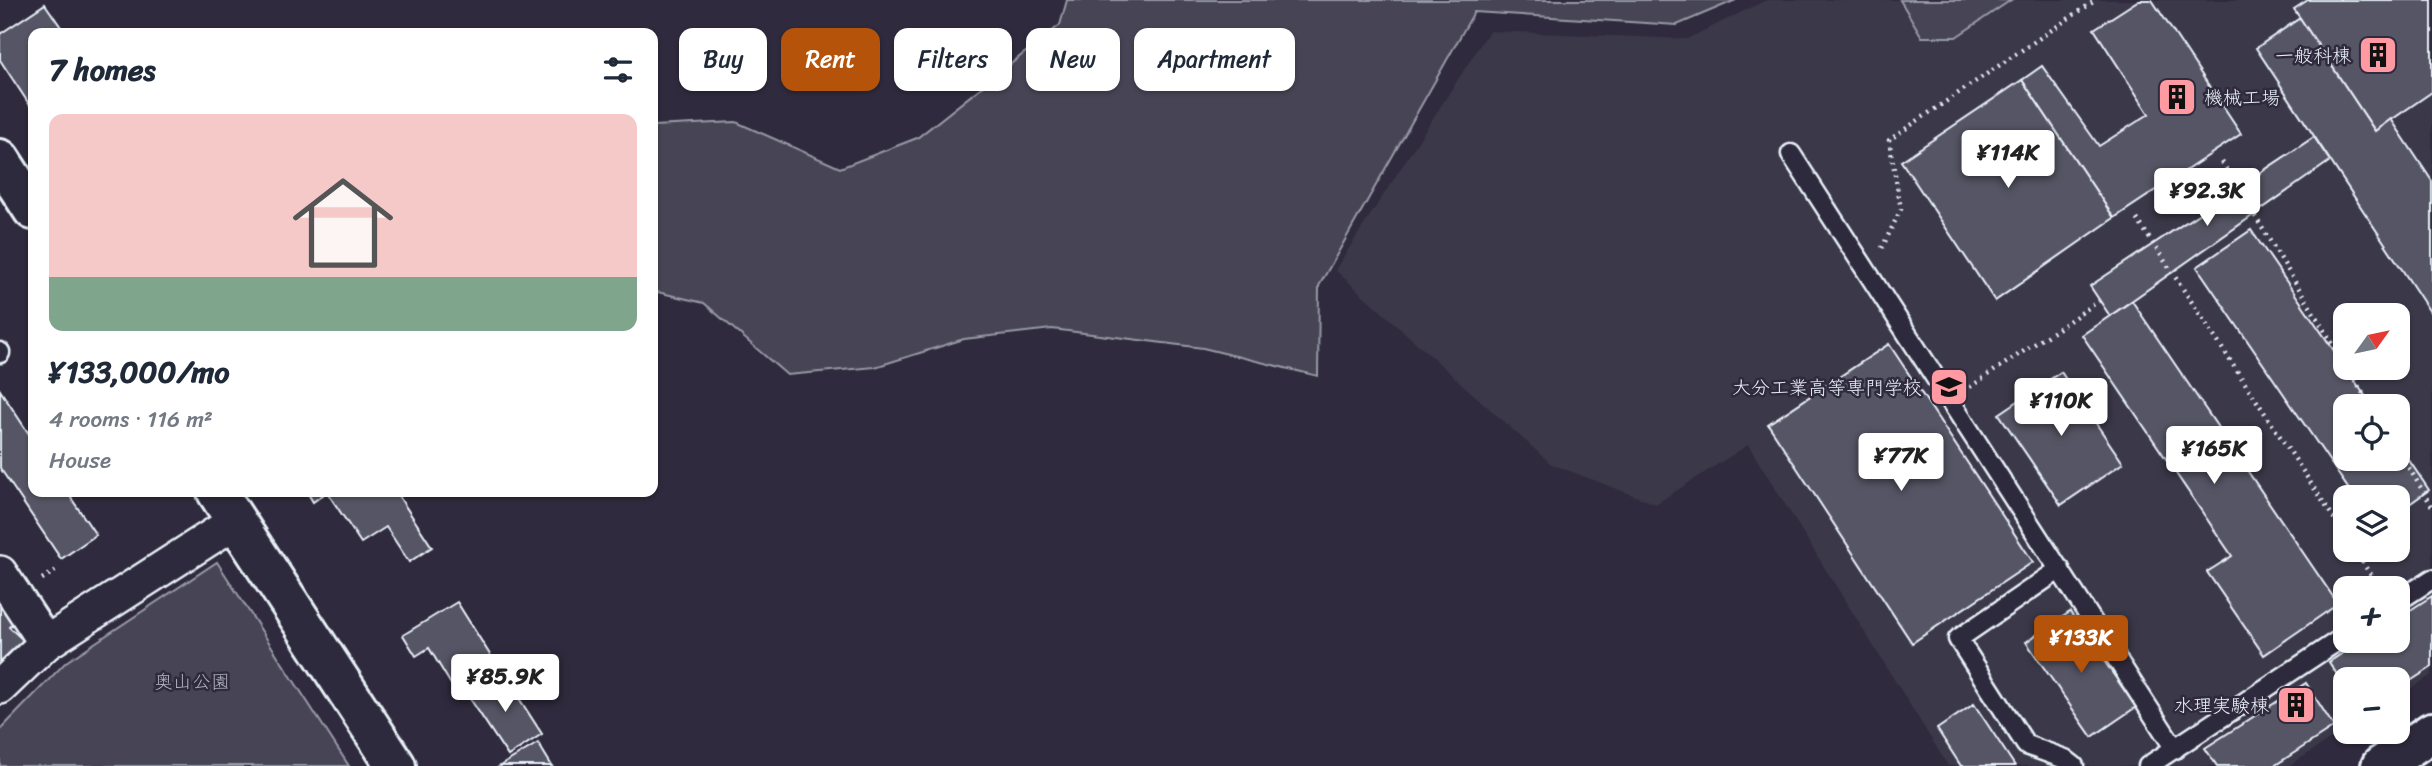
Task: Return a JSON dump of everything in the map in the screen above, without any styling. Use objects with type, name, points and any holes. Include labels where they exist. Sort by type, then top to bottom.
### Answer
[{"type":"street","points":[[0,159],[28,202]]},
{"type":"street","points":[[0,687],[46,643],[227,506],[396,766]]},
{"type":"street","points":[[0,573],[46,643]]},
{"type":"street","points":[[2381,766],[2432,732]]},
{"type":"lane","points":[[1791,154],[2175,749]]},
{"type":"lane","points":[[2060,569],[1958,639],[2026,745],[2074,766]]},
{"type":"lane","points":[[2410,593],[2432,579]]},
{"type":"lane","points":[[2148,766],[2333,644]]},
{"type":"path","points":[[1869,275],[1901,209],[1889,139],[2096,0]]},
{"type":"path","points":[[2222,162],[2333,345]]},
{"type":"path","points":[[2137,219],[2333,517]]},
{"type":"path","points":[[1949,401],[2099,300]]},
{"type":"path","points":[[2410,470],[2432,506]]},
{"type":"shaded area","name":"大分工業高等専門学校","points":[[1766,0],[2432,0],[2432,675],[2410,689],[2410,667],[2333,667],[2333,738],[2289,766],[1948,766],[1748,445],[1656,504],[1551,464],[1335,270],[1489,31],[1687,39]]},
{"type":"green space","points":[[1067,0],[1736,0],[1677,25],[1474,12],[1319,286],[1318,376],[1203,348],[1052,329],[964,339],[875,367],[787,375],[704,303],[658,292],[658,126],[736,122],[840,168],[917,138],[976,91],[1012,91],[1012,63],[1026,52],[1026,91],[1120,91],[1120,28],[1056,28],[1060,25]]},
{"type":"green space","points":[[1900,0],[2011,0],[1956,37],[1922,37]]},
{"type":"green space","name":"奥山公園","points":[[217,562],[349,766],[0,766],[0,730],[66,662]]},
{"type":"building","name":"機械工場","points":[[2139,0],[2152,0],[2241,134],[2114,218],[2022,80],[2042,66],[2099,146],[2149,114],[2094,29]]},
{"type":"building","name":"一般科棟","points":[[2308,0],[2432,0],[2432,92],[2375,131],[2294,9]]},
{"type":"building","points":[[45,4],[62,28],[28,28],[28,102],[0,60],[0,34]]},
{"type":"building","points":[[2300,18],[2375,131],[2391,119],[2432,181],[2432,315],[2256,48]]},
{"type":"building","points":[[2022,80],[2114,218],[1995,301],[1901,161]]},
{"type":"building","points":[[2314,137],[2330,161],[2110,316],[2090,286]]},
{"type":"building","points":[[2251,230],[2333,349],[2333,380],[2354,380],[2364,394],[2333,394],[2333,466],[2197,267]]},
{"type":"building","points":[[2132,301],[2333,597],[2333,607],[2264,655],[2207,572],[2232,556],[2082,335]]},
{"type":"building","points":[[1889,344],[2033,562],[1912,643],[1768,424]]},
{"type":"building","points":[[2061,372],[2123,463],[2061,505],[1999,414]]},
{"type":"building","points":[[0,390],[28,432],[28,497],[70,497],[96,535],[61,559],[0,468]]},
{"type":"building","points":[[2410,462],[2429,490],[2410,503],[2410,485],[2346,485],[2336,471],[2410,471]]},
{"type":"building","points":[[330,497],[399,497],[432,547],[409,562],[386,527],[361,543]]},
{"type":"building","points":[[0,594],[21,615],[9,627],[23,640],[0,662]]},
{"type":"building","points":[[2432,596],[2432,667],[2410,681],[2410,667],[2333,668],[2329,662],[2343,653],[2410,653],[2410,610]]},
{"type":"building","points":[[457,602],[497,666],[455,691],[429,648],[416,656],[403,635]]},
{"type":"building","points":[[2070,612],[2136,707],[2092,737],[2026,642]]},
{"type":"building","points":[[502,672],[542,734],[508,756],[467,694]]},
{"type":"building","name":"水理実験棟","points":[[2306,683],[2333,725],[2274,766],[2217,766],[2205,748]]},
{"type":"building","points":[[1974,704],[2015,766],[1961,766],[1937,729]]},
{"type":"building","points":[[538,743],[552,766],[500,766]]},
{"type":"place","name":"一般科棟","points":[[2378,55]]},
{"type":"place","name":"機械工場","points":[[2177,97]]},
{"type":"place","name":"大分工業高等専門学校","points":[[1949,387]]},
{"type":"place","name":"水理実験棟","points":[[2296,705]]}]
